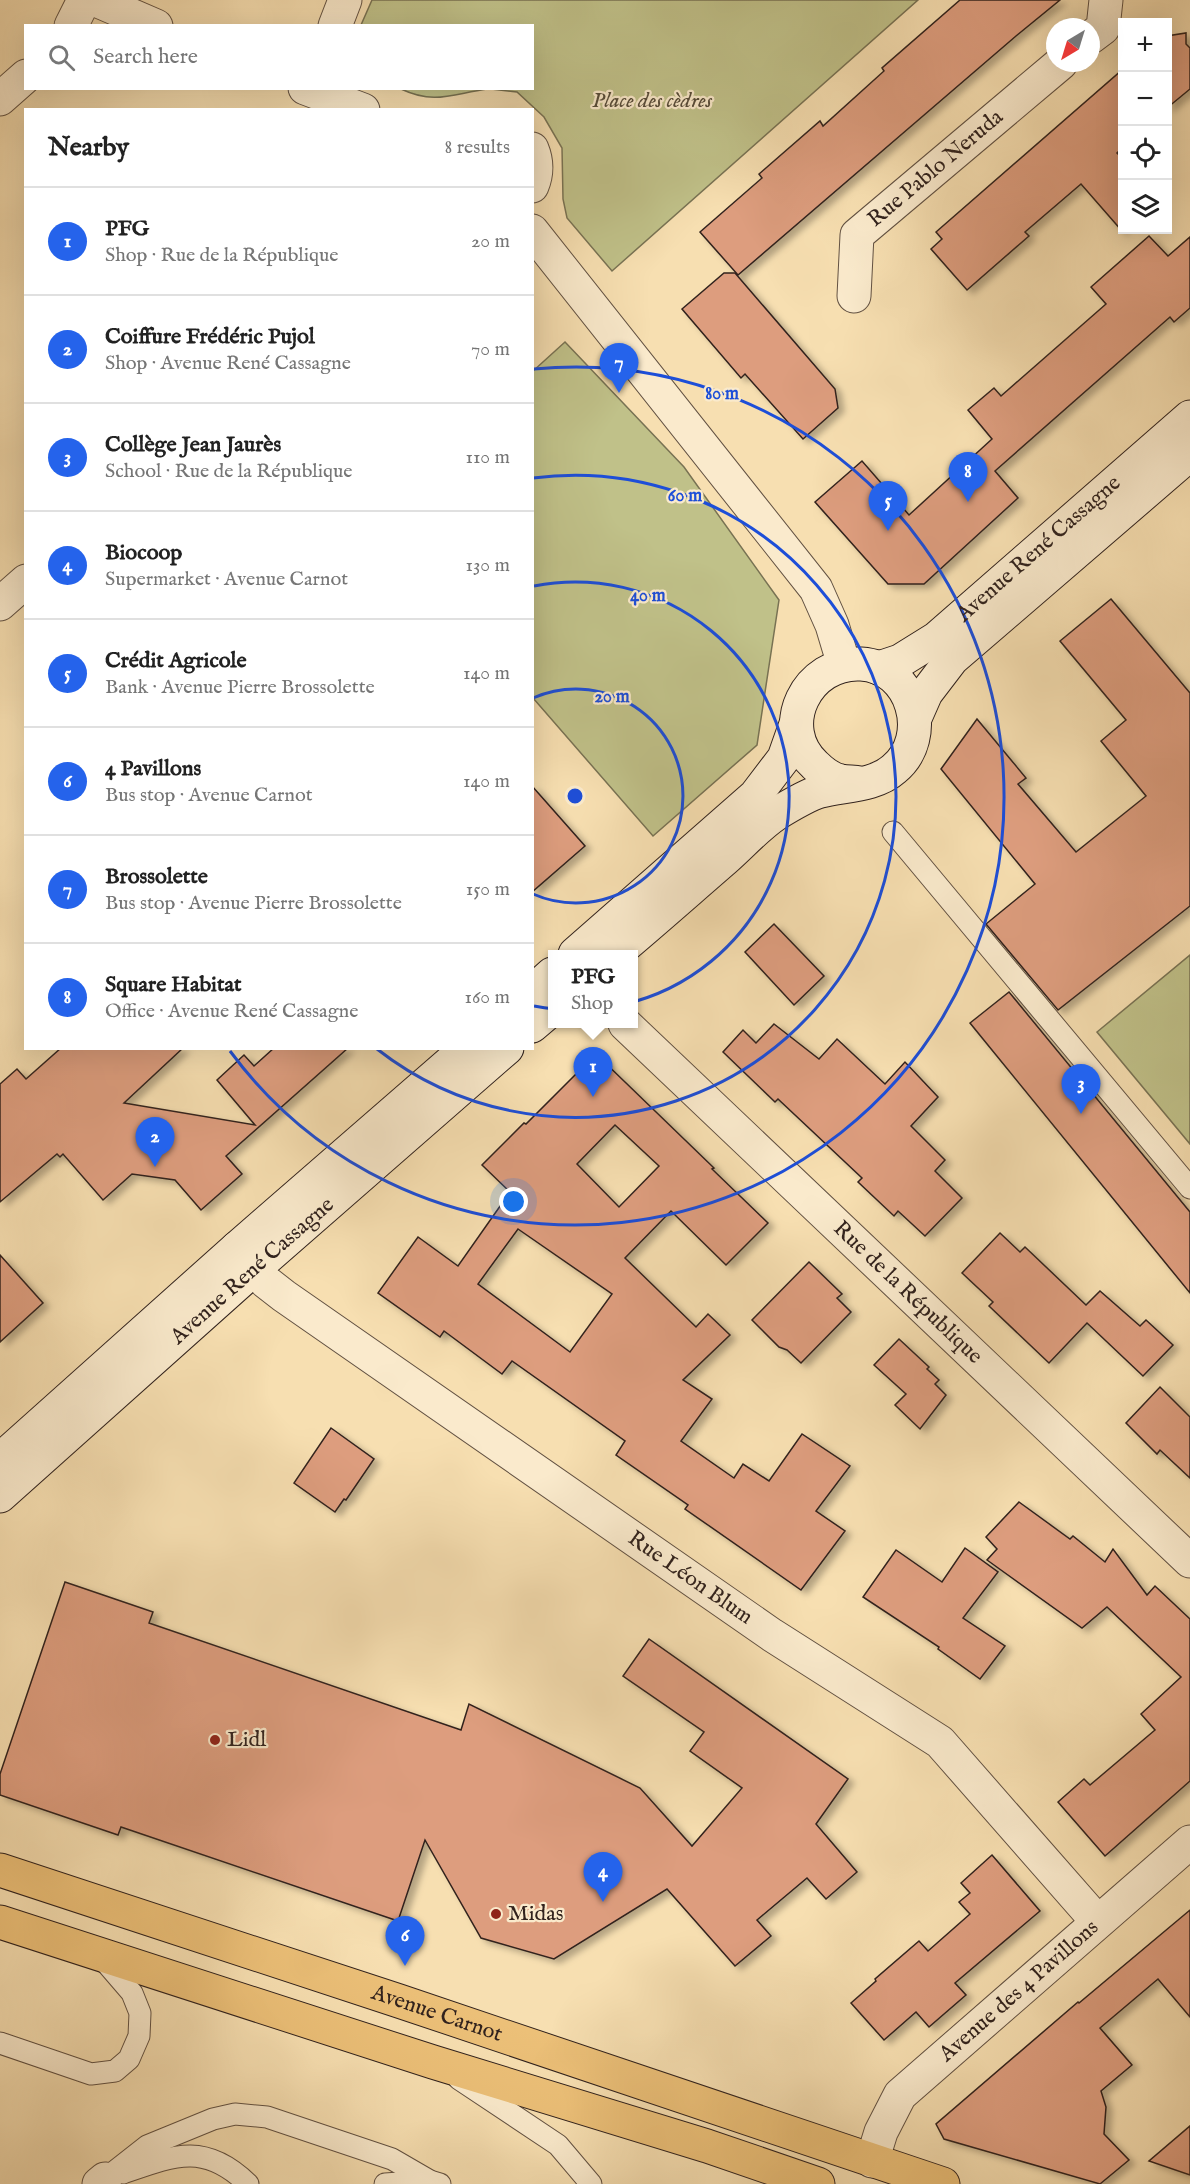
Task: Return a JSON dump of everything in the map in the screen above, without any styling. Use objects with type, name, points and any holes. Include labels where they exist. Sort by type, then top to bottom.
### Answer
[{"type":"main road","name":"Avenue Carnot","points":[[0,1870],[943,2184]]},
{"type":"main road","name":"Avenue Carnot","points":[[0,1922],[433,2062],[707,2146],[818,2184]]},
{"type":"street","points":[[72,24],[84,0]]},
{"type":"street","points":[[96,0],[151,24]]},
{"type":"street","points":[[336,24],[345,0]]},
{"type":"street","points":[[1100,30],[1103,27],[1106,0]]},
{"type":"street","name":"Rue Pablo Neruda","points":[[854,296],[857,235],[1050,72]]},
{"type":"street","points":[[0,99],[24,78]]},
{"type":"street","points":[[310,90],[358,108]]},
{"type":"street","points":[[534,154],[536,178],[534,182]]},
{"type":"street","points":[[534,234],[816,590],[832,625],[844,665],[825,672],[809,686],[799,704],[796,724],[784,758],[755,796],[580,950]]},
{"type":"street","name":"Avenue René Cassagne","points":[[879,668],[900,661],[937,638],[1190,417]]},
{"type":"street","name":"Avenue René Cassagne","points":[[915,718],[926,693],[952,659],[1190,454]]},
{"type":"street","points":[[0,604],[24,583]]},
{"type":"street","name":"Avenue René Cassagne","points":[[620,950],[776,815],[819,792],[878,779],[894,769],[907,755],[914,737],[915,718],[912,702],[904,688],[893,676],[879,668],[862,664],[844,665]]},
{"type":"street","points":[[796,724],[804,751],[809,760],[823,773],[840,781],[860,783]]},
{"type":"street","points":[[534,990],[548,978]]},
{"type":"street","points":[[534,1024],[548,1012]]},
{"type":"street","name":"Rue de la République","points":[[630,1028],[1190,1561]]},
{"type":"street","name":"Avenue René Cassagne","points":[[0,1496],[245,1258],[465,1050]]},
{"type":"street","name":"Avenue René Cassagne","points":[[0,1460],[245,1258],[505,1050]]},
{"type":"street","name":"Rue Léon Blum","points":[[245,1258],[266,1282],[285,1296],[772,1635],[940,1742],[1097,1922]]},
{"type":"street","name":"Avenue des 4 Pavillons","points":[[873,2160],[881,2132],[900,2095],[1190,1842]]},
{"type":"lane","points":[[893,832],[1190,1188]]},
{"type":"lane","points":[[0,2043],[91,2074],[114,2071],[129,2059],[139,2036],[140,2013],[132,1993],[99,1954]]},
{"type":"lane","points":[[433,2062],[558,2145],[591,2184]]},
{"type":"lane","points":[[102,2182],[147,2146],[213,2119],[235,2114],[267,2117],[392,2159],[435,2182]]},
{"type":"lane","points":[[102,2182],[157,2161],[194,2154],[216,2160],[235,2171],[248,2184]]},
{"type":"lane","points":[[385,2184],[435,2182]]},
{"type":"green space","name":"Place des cèdres","points":[[372,0],[918,0],[612,271],[567,218],[563,199],[562,148],[544,117],[517,92],[500,90],[534,90],[534,24],[361,24]]},
{"type":"green space","points":[[403,90],[481,90],[444,97],[413,94]]},
{"type":"green space","points":[[565,342],[684,467],[779,600],[757,745],[653,836],[534,699],[534,370]]},
{"type":"green space","points":[[1190,955],[1190,1144],[1097,1032]]},
{"type":"building","points":[[960,0],[1060,0],[738,275],[700,232],[762,178],[759,174],[820,121],[823,126],[884,71],[882,68]]},
{"type":"building","points":[[1186,33],[1186,44],[1190,48],[1190,89],[1172,104],[1172,72],[1172,35]]},
{"type":"building","points":[[1118,73],[1118,226],[1081,184],[1025,232],[1029,236],[967,290],[931,249],[942,239],[936,232]]},
{"type":"building","points":[[1149,236],[1168,256],[1190,237],[1190,308],[1174,322],[1170,317],[995,471],[1018,498],[924,584],[888,584],[815,502],[862,461],[909,515],[992,439],[968,410],[994,388],[1001,396],[1106,304],[1091,287]]},
{"type":"building","points":[[724,273],[735,273],[835,389],[838,408],[803,439],[745,374],[741,378],[682,309]]},
{"type":"building","points":[[1111,599],[1190,693],[1190,906],[1058,1010],[986,924],[1035,884],[941,769],[977,719],[1026,778],[1018,784],[1076,852],[1146,796],[1101,741],[1126,720],[1060,641]]},
{"type":"building","points":[[534,788],[585,846],[534,890]]},
{"type":"building","points":[[774,924],[824,976],[794,1005],[745,952]]},
{"type":"building","points":[[1009,992],[1190,1212],[1190,1293],[970,1023]]},
{"type":"building","points":[[774,1024],[819,1059],[837,1039],[885,1084],[905,1062],[938,1097],[911,1126],[945,1160],[935,1171],[962,1198],[925,1236],[898,1211],[894,1216],[858,1182],[862,1178],[778,1099],[775,1102],[723,1052],[743,1030],[756,1043]]},
{"type":"building","points":[[59,1050],[181,1050],[124,1103],[255,1125],[217,1080],[244,1055],[254,1066],[272,1050],[346,1050],[226,1156],[242,1174],[201,1210],[175,1180],[132,1174],[103,1200],[63,1154],[60,1157],[57,1154],[0,1202],[0,1084],[17,1069],[26,1079]]},
{"type":"building","points":[[596,1054],[768,1223],[726,1265],[671,1211],[625,1258],[696,1327],[708,1314],[730,1335],[683,1380],[712,1399],[681,1441],[734,1478],[743,1464],[769,1481],[802,1434],[850,1466],[816,1511],[845,1531],[801,1590],[685,1509],[688,1505],[616,1455],[625,1441],[512,1361],[502,1374],[444,1331],[440,1337],[378,1293],[418,1237],[458,1266],[510,1192],[482,1165],[524,1123],[526,1124]],"holes":[[[615,1125],[659,1166],[619,1207],[577,1164]],[[518,1229],[612,1294],[570,1352],[478,1284]]]},
{"type":"building","points":[[1000,1233],[1020,1252],[1025,1247],[1086,1305],[1100,1291],[1140,1326],[1146,1320],[1173,1345],[1143,1376],[1087,1323],[1049,1363],[989,1306],[993,1302],[962,1273]]},
{"type":"building","points":[[0,1255],[43,1303],[0,1342]]},
{"type":"building","points":[[809,1262],[842,1294],[837,1298],[851,1312],[801,1363],[787,1350],[779,1347],[752,1320]]},
{"type":"building","points":[[899,1339],[929,1367],[927,1369],[939,1380],[935,1384],[946,1395],[920,1429],[895,1405],[906,1394],[874,1365]]},
{"type":"building","points":[[1160,1387],[1190,1417],[1190,1478],[1160,1450],[1157,1454],[1126,1423]]},
{"type":"building","points":[[331,1428],[374,1459],[335,1512],[294,1483]]},
{"type":"building","points":[[1019,1502],[1070,1539],[1073,1536],[1105,1562],[1113,1549],[1147,1595],[1155,1586],[1190,1619],[1190,1781],[1105,1856],[1058,1802],[1084,1779],[1090,1785],[1155,1730],[1141,1714],[1181,1677],[1107,1607],[1082,1628],[987,1560],[997,1549],[986,1537]]},
{"type":"building","points":[[965,1548],[998,1572],[963,1618],[1005,1646],[980,1679],[938,1649],[939,1647],[863,1597],[896,1550],[942,1582]]},
{"type":"building","points":[[65,1582],[153,1612],[149,1623],[461,1730],[469,1704],[640,1788],[692,1846],[742,1788],[690,1751],[704,1732],[623,1676],[649,1639],[848,1779],[816,1824],[857,1872],[826,1899],[807,1878],[757,1920],[771,1936],[735,1966],[667,1889],[554,1959],[481,1938],[425,1840],[398,1921],[121,1827],[118,1835],[0,1795],[0,1774]]},
{"type":"building","points":[[992,1855],[1040,1911],[955,1983],[966,1995],[929,2027],[916,2012],[884,2040],[851,2003],[919,1941],[928,1951],[970,1914],[959,1902],[970,1893],[961,1883]]},
{"type":"building","points":[[1190,1910],[1190,2017],[1158,1979],[1100,2028],[1132,2065],[1101,2091],[1106,2107],[1104,2134],[1129,2160],[1100,2184],[944,2139],[936,2124],[1078,2002]]},
{"type":"building","points":[[1190,2126],[1190,2175],[1149,2161]]},
{"type":"place","name":"Brossolette","points":[[619,393]]},
{"type":"place","name":"Square Habitat","points":[[968,502]]},
{"type":"place","name":"Crédit Agricole","points":[[888,531]]},
{"type":"place","name":"PFG","points":[[593,1097]]},
{"type":"place","name":"Collège Jean Jaurès","points":[[1081,1114]]},
{"type":"place","name":"Coiffure Frédéric Pujol","points":[[155,1167]]},
{"type":"place","name":"Lidl","points":[[215,1740]]},
{"type":"place","name":"Biocoop","points":[[603,1902]]},
{"type":"place","name":"Midas","points":[[496,1914]]},
{"type":"place","name":"4 Pavillons","points":[[405,1966]]}]
